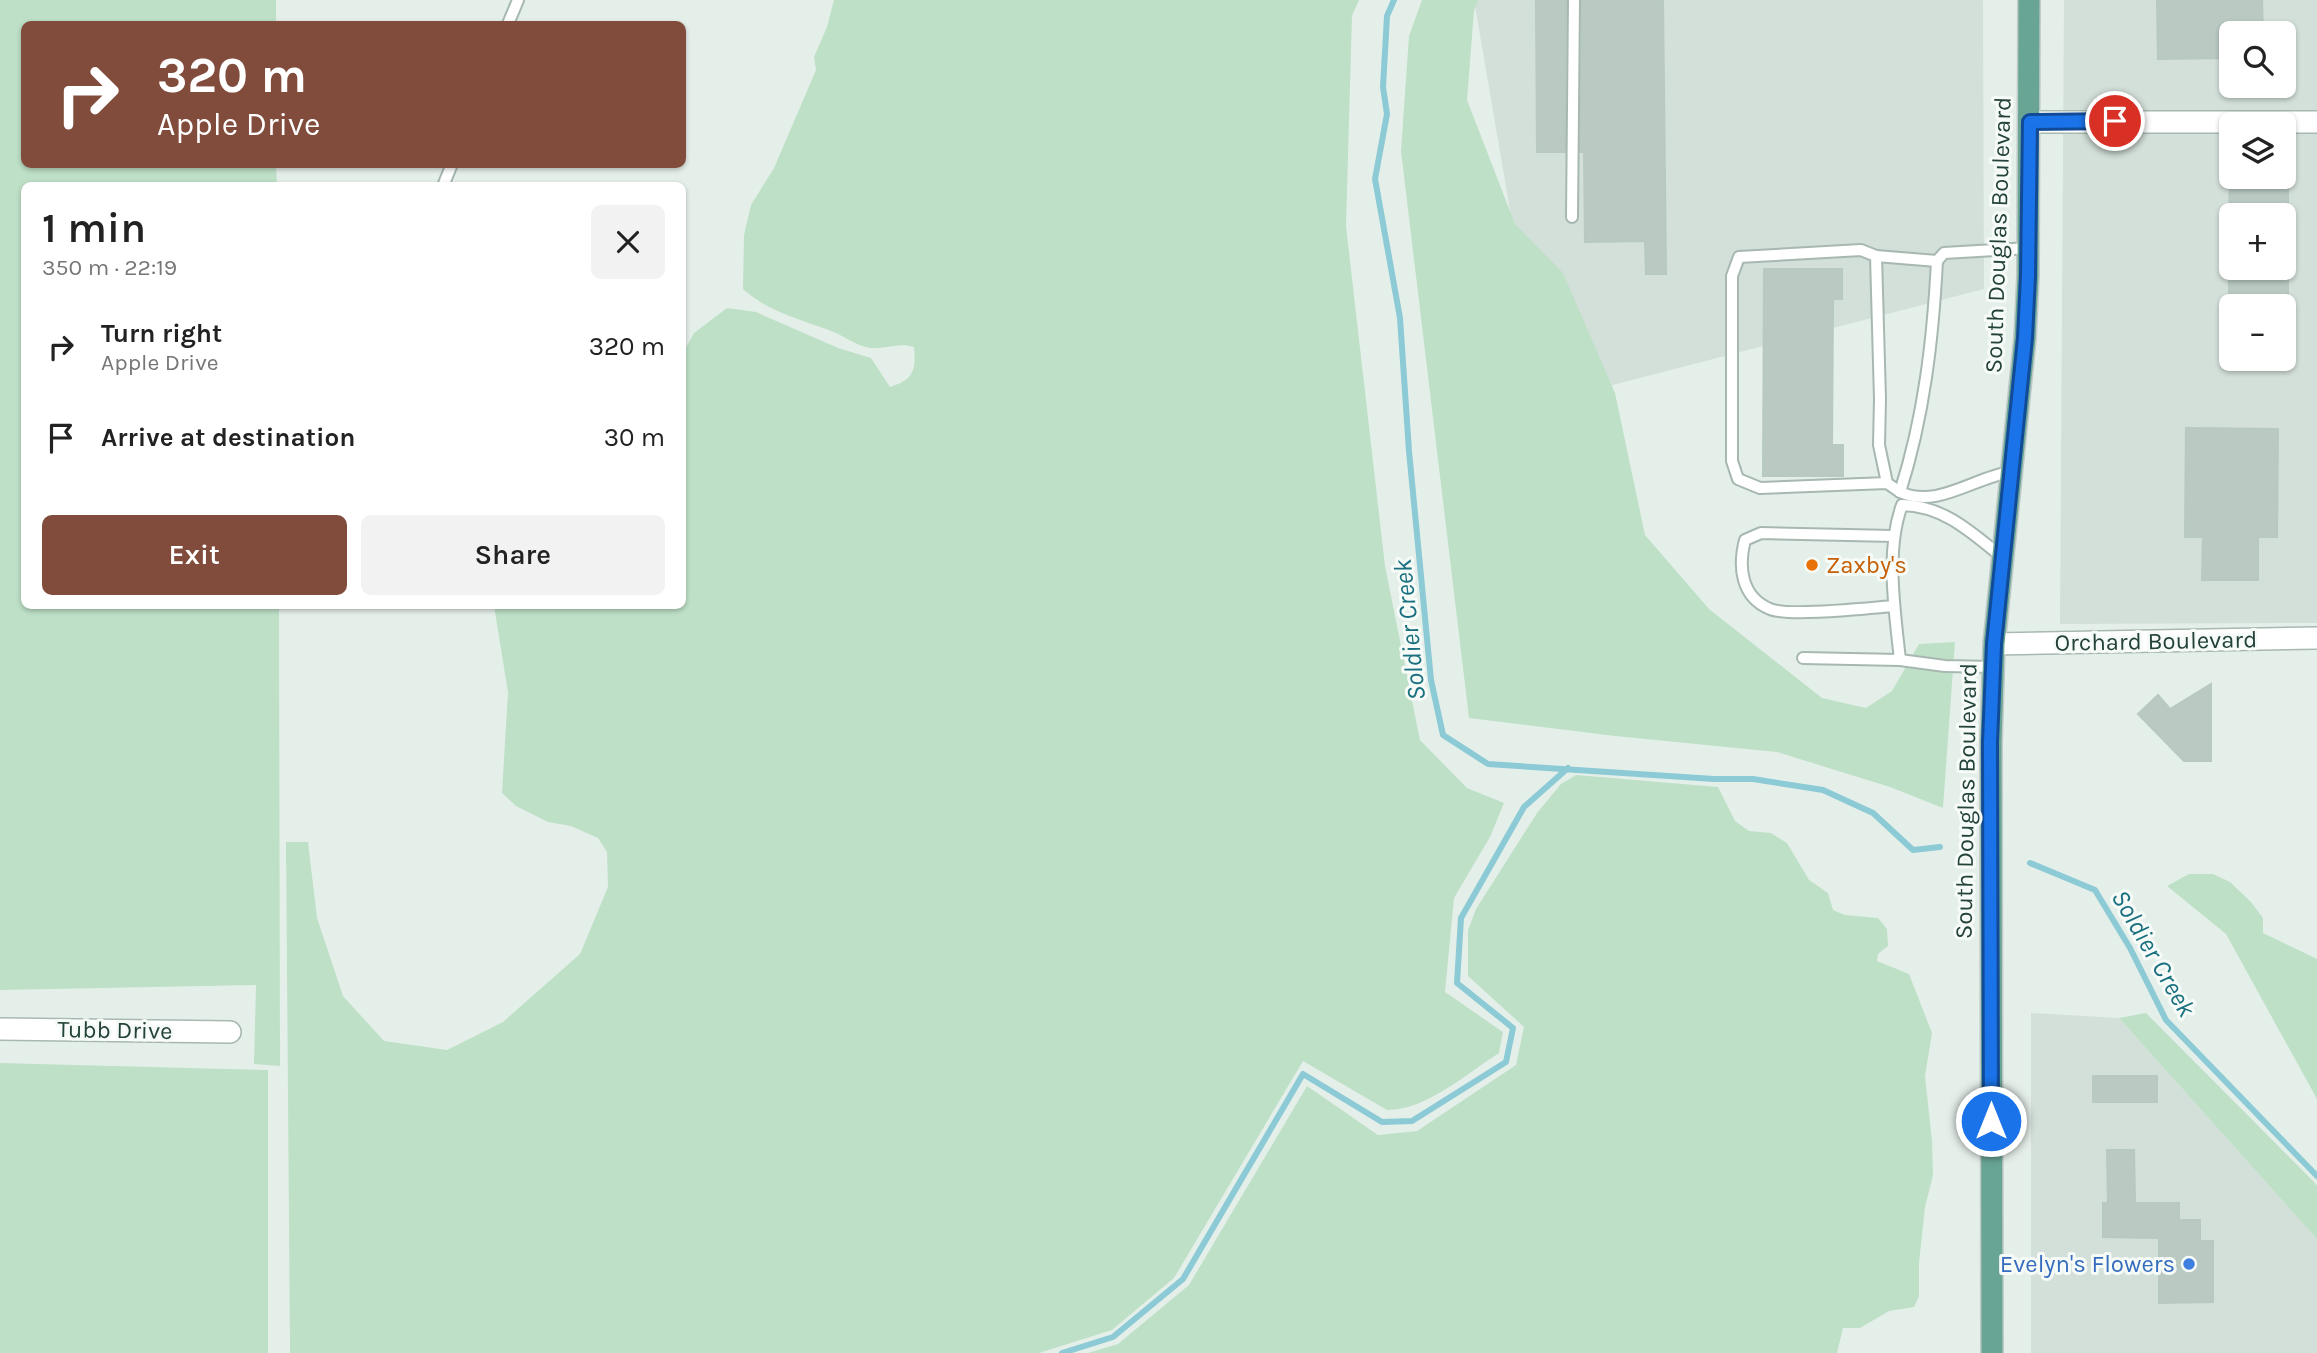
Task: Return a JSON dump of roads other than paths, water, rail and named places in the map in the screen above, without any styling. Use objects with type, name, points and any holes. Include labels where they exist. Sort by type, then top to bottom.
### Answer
[{"type":"main road","name":"South Douglas Boulevard","points":[[1992,1353],[1990,742],[1994,644],[2025,338],[2029,248],[2029,0]]},
{"type":"street","points":[[2030,122],[2317,122]]},
{"type":"street","name":"Orchard Boulevard","points":[[1994,644],[2317,638]]},
{"type":"street","name":"Tubb Drive","points":[[0,1029],[230,1031]]},
{"type":"lane","points":[[509,21],[518,0]]},
{"type":"lane","points":[[1572,217],[1574,0]]},
{"type":"lane","points":[[1900,492],[1914,450],[1928,368],[1937,261],[1944,253],[2029,248]]},
{"type":"lane","points":[[1933,498],[1909,496],[1887,483],[1760,488],[1738,479],[1732,461],[1732,276],[1739,257],[1861,250],[1876,256],[1937,261]]},
{"type":"lane","points":[[1876,256],[1879,445],[1887,483]]},
{"type":"lane","points":[[1921,505],[1994,475],[2010,472]]},
{"type":"lane","points":[[1900,660],[1894,606],[1894,536],[1902,505],[1921,505],[1948,515],[2002,557]]},
{"type":"lane","points":[[1894,536],[1761,533],[1745,540],[1742,554],[1746,590],[1772,610],[1807,611],[1894,606]]},
{"type":"lane","points":[[1803,658],[1900,660],[1945,666],[1993,667]]},
{"type":"waterway","name":"Soldier Creek","points":[[1394,0],[1387,16],[1383,87],[1387,114],[1375,179],[1400,318],[1409,451],[1431,680],[1443,735],[1488,764],[1714,779],[1753,779],[1823,790],[1873,813],[1913,850],[1940,847]]},
{"type":"waterway","points":[[1062,1353],[1113,1337],[1183,1279],[1303,1074],[1382,1122],[1412,1121],[1506,1062],[1513,1028],[1457,983],[1461,918],[1524,807],[1568,768]]},
{"type":"waterway","name":"Soldier Creek","points":[[2030,863],[2095,890],[2130,948],[2166,1020],[2317,1176]]},
{"type":"place","name":"Zaxby's","points":[[1812,565]]},
{"type":"place","name":"Evelyn's Flowers","points":[[2189,1264]]}]
